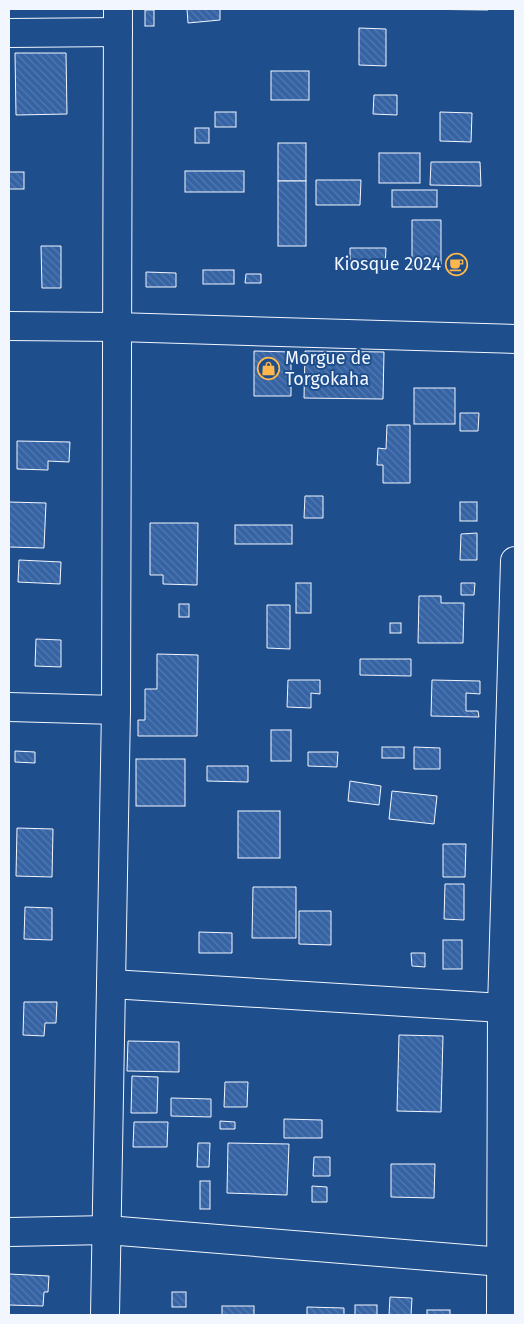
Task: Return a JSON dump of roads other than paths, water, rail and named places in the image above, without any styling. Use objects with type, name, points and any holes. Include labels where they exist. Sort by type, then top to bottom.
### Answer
[{"type":"street","points":[[9,33],[118,20],[116,710],[105,1315]]},
{"type":"street","points":[[9,326],[117,326],[515,339]]},
{"type":"street","points":[[501,1315],[509,1262],[502,1008],[509,940],[515,561]]},
{"type":"street","points":[[9,707],[116,710]]},
{"type":"street","points":[[111,984],[502,1008]]},
{"type":"street","points":[[9,1232],[107,1230],[509,1262]]},
{"type":"place","name":"Kiosque 2024","points":[[457,264]]},
{"type":"place","name":"Morgue de Torgokaha","points":[[269,368]]}]
